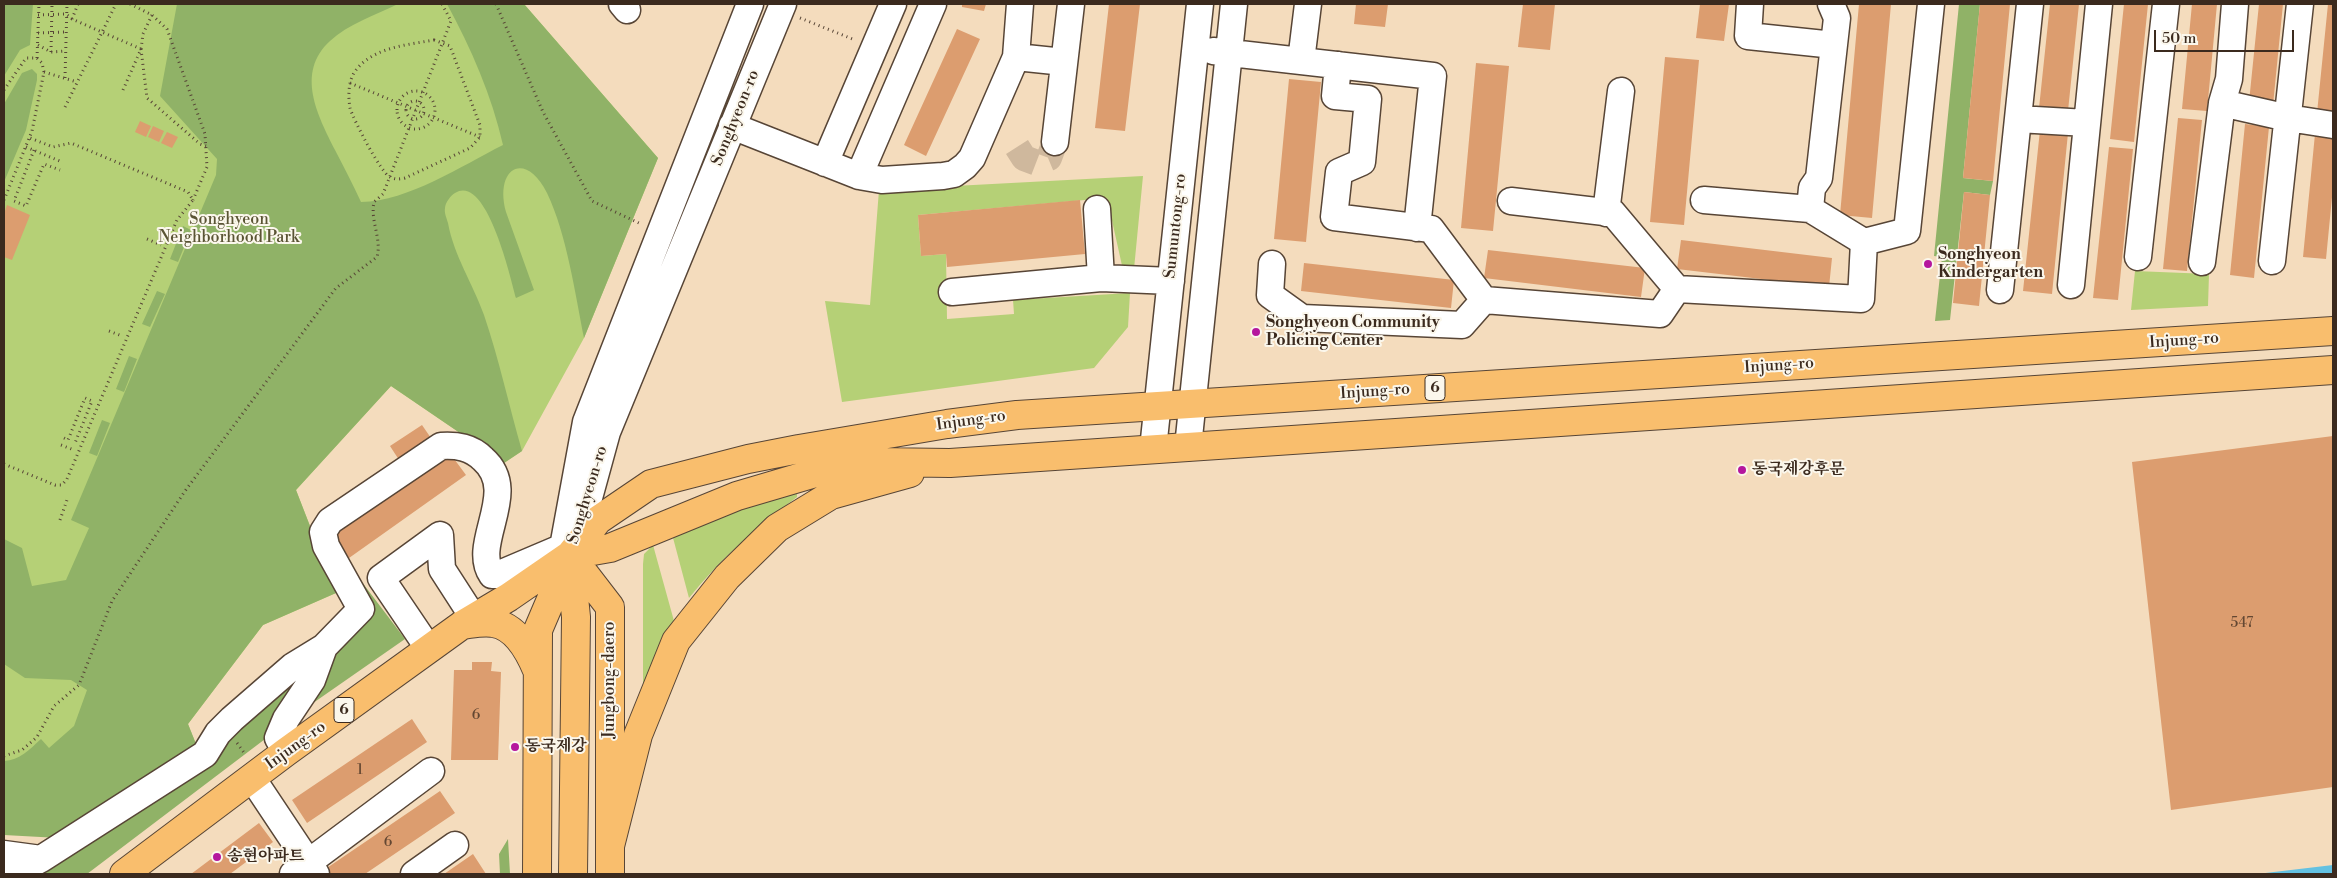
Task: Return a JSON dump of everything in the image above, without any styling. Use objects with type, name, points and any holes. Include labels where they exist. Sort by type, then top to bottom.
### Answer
[{"type":"main road","name":"Injung-ro","points":[[124,874],[286,752],[467,621],[509,597],[567,551],[598,520],[651,484],[748,459],[947,424],[1017,415],[2333,331]]},
{"type":"main road","name":"Injung-ro","points":[[567,551],[610,548],[737,496],[816,473],[877,462],[950,463],[2333,370]]},
{"type":"main road","points":[[610,846],[638,735],[676,641],[727,577],[777,528],[831,495],[950,463]]},
{"type":"main road","points":[[537,874],[538,630],[567,551]]},
{"type":"main road","points":[[567,551],[576,617],[573,874]]},
{"type":"main road","name":"Jungbong-daero","points":[[567,551],[610,607],[610,874]]},
{"type":"main road","points":[[467,621],[494,623],[515,634],[528,649],[538,673]]},
{"type":"street","name":"Songhyeon-ro","points":[[567,551],[586,422],[750,4]]},
{"type":"street","points":[[825,163],[893,4]]},
{"type":"street","points":[[859,176],[933,4]]},
{"type":"street","points":[[732,126],[859,176],[882,180],[954,174],[972,158],[1016,57],[1020,4]]},
{"type":"street","points":[[1055,142],[1071,4]]},
{"type":"street","name":"Sumuntong-ro","points":[[1153,449],[1200,4]]},
{"type":"street","points":[[1188,446],[1234,4]]},
{"type":"street","points":[[1301,61],[1308,4]]},
{"type":"street","points":[[1750,4],[1748,36],[1834,46]]},
{"type":"street","points":[[1809,192],[1819,178],[1837,18],[1831,4]]},
{"type":"street","points":[[1864,242],[1907,232],[1930,4]]},
{"type":"street","points":[[2000,290],[2030,4]]},
{"type":"street","points":[[2070,285],[2099,4]]},
{"type":"street","points":[[2138,257],[2166,4]]},
{"type":"street","points":[[2202,262],[2222,104],[2229,79],[2235,4]]},
{"type":"street","points":[[2272,261],[2300,4]]},
{"type":"street","name":"Songhyeon-ro","points":[[567,551],[581,526],[607,432],[732,126],[790,10]]},
{"type":"street","points":[[1195,49],[1433,76],[1417,228]]},
{"type":"street","points":[[1016,57],[1064,62]]},
{"type":"street","points":[[1338,65],[1335,96],[1368,99],[1362,162],[1339,172],[1334,217],[1431,230],[1484,300],[1660,314],[1677,289]]},
{"type":"street","points":[[1606,213],[1622,91]]},
{"type":"street","points":[[2222,104],[2333,125]]},
{"type":"street","points":[[2018,119],[2087,123]]},
{"type":"street","points":[[1511,201],[1613,214],[1677,289],[1862,299],[1864,242],[1809,192],[1704,200]]},
{"type":"street","points":[[1097,209],[1101,278]]},
{"type":"street","points":[[1272,264],[1270,295],[1302,318],[1462,325],[1484,300]]},
{"type":"street","points":[[952,292],[1101,278],[1170,281]]},
{"type":"street","points":[[13,874],[41,859],[205,754],[218,733],[232,719],[293,666],[324,647],[361,609],[326,546],[323,532],[330,521],[441,446],[458,445],[478,454],[492,466],[497,483],[497,502],[486,555],[492,575],[497,575],[567,551]]},
{"type":"street","points":[[429,649],[381,578],[440,535],[442,569],[467,621]]},
{"type":"street","points":[[286,752],[278,738],[286,719],[312,680],[324,647]]},
{"type":"street","points":[[252,778],[306,871],[431,771]]},
{"type":"street","points":[[414,874],[455,845]]},
{"type":"street","points":[[4,854],[41,859]]},
{"type":"path","points":[[37,58],[39,4]]},
{"type":"path","points":[[51,52],[52,4]]},
{"type":"path","points":[[65,78],[67,4]]},
{"type":"path","points":[[72,19],[78,4]]},
{"type":"path","points":[[66,107],[101,31],[116,4]]},
{"type":"path","points":[[4,464],[55,485],[62,484],[67,479],[176,220],[193,200],[207,167],[205,134],[167,29],[152,15],[130,4]]},
{"type":"path","points":[[4,756],[22,750],[37,737],[54,706],[79,685],[112,600],[185,491],[336,288],[377,257],[379,243],[372,210],[374,202],[383,194],[451,21],[442,4]]},
{"type":"path","points":[[496,4],[543,112],[592,201],[644,225]]},
{"type":"path","points":[[790,10],[874,48]]},
{"type":"path","points":[[38,15],[66,14],[72,19],[140,49]]},
{"type":"path","points":[[123,90],[140,49],[143,34],[152,15]]},
{"type":"path","points":[[38,33],[66,32]]},
{"type":"path","points":[[434,40],[450,46],[480,125],[480,136],[470,148],[405,178],[397,179],[390,177],[380,168],[350,109],[350,83],[356,70],[368,61],[396,46],[434,40]]},
{"type":"path","points":[[38,45],[51,52],[66,51]]},
{"type":"path","points":[[140,49],[147,98],[200,144],[206,146]]},
{"type":"path","points":[[4,90],[20,63],[26,58],[37,58],[42,62],[44,72],[30,138],[4,200]]},
{"type":"path","points":[[44,72],[77,82]]},
{"type":"path","points":[[350,83],[480,136]]},
{"type":"path","points":[[417,91],[423,92],[432,100],[434,117],[426,126],[414,129],[409,128],[400,120],[397,114],[398,103],[406,94],[417,91]]},
{"type":"path","points":[[413,101],[419,101],[424,105],[424,113],[418,119],[412,119],[406,112],[407,106],[413,101]]},
{"type":"path","points":[[30,138],[53,147],[71,143],[188,192],[193,200]]},
{"type":"path","points":[[26,147],[62,162]]},
{"type":"path","points":[[34,150],[14,201],[26,206],[44,164],[60,170]]},
{"type":"path","points":[[147,239],[160,245]]},
{"type":"path","points":[[109,331],[122,336]]},
{"type":"path","points":[[64,438],[68,440],[85,398],[92,401],[75,443],[77,444]]},
{"type":"path","points":[[62,445],[74,450]]},
{"type":"path","points":[[60,520],[67,500]]},
{"type":"green space","name":"Songhyeon Neighborhood Park","points":[[4,4],[524,4],[658,158],[584,338],[522,451],[504,463],[391,386],[296,490],[336,593],[263,625],[188,724],[198,749],[4,835]]},
{"type":"green space","points":[[4,4],[33,4],[30,45],[20,50],[4,76]]},
{"type":"green space","name":"Songhyeon Neighborhood Park","points":[[177,4],[398,4],[337,35],[319,53],[314,67],[313,95],[317,109],[328,137],[361,202],[398,196],[416,189],[503,145],[493,108],[480,73],[447,4],[524,4],[658,158],[584,338],[570,264],[560,227],[547,193],[539,180],[522,168],[514,170],[508,175],[504,184],[503,196],[506,212],[534,290],[516,298],[496,231],[477,198],[467,191],[455,193],[448,199],[445,214],[451,235],[484,315],[522,451],[504,463],[391,386],[296,490],[336,593],[263,625],[188,724],[198,749],[59,838],[4,835],[4,761],[15,759],[28,751],[41,739],[49,748],[74,726],[87,690],[71,680],[25,678],[4,664],[4,539],[22,548],[32,586],[66,580],[89,528],[71,520],[216,175],[217,159],[160,96]]},
{"type":"green space","points":[[1959,4],[1980,4],[1963,178],[1993,181],[1990,195],[1964,192],[1950,320],[1935,321],[1942,257],[1934,256]]},
{"type":"green space","points":[[32,69],[37,74],[37,80],[26,130],[4,182],[4,104],[22,73]]},
{"type":"green space","points":[[1143,176],[1134,269],[1123,270],[1107,198],[918,215],[921,256],[946,254],[947,319],[1014,314],[1013,300],[1130,293],[1128,327],[1094,368],[842,402],[825,301],[870,305],[879,190]]},
{"type":"green space","points":[[183,226],[191,230],[178,262],[170,259]]},
{"type":"green space","points":[[2135,271],[2209,274],[2208,306],[2131,310]]},
{"type":"green space","points":[[157,291],[165,294],[150,327],[142,324]]},
{"type":"green space","points":[[129,356],[137,359],[124,392],[116,389]]},
{"type":"green space","points":[[102,420],[110,423],[97,456],[89,453]]},
{"type":"green space","points":[[797,492],[797,497],[740,544],[713,570],[689,598],[672,534],[699,522]]},
{"type":"green space","points":[[653,545],[674,621],[647,683],[643,684],[643,564],[644,554]]},
{"type":"green space","points":[[349,565],[405,639],[293,717],[326,656],[375,609],[348,569]]},
{"type":"green space","points":[[304,667],[282,704],[273,733],[87,874],[24,874]]},
{"type":"green space","points":[[508,839],[510,874],[500,874],[499,854]]},
{"type":"water","points":[[2333,865],[2333,874],[2257,874]]},
{"type":"building","points":[[962,4],[986,4],[984,11],[962,7]]},
{"type":"building","points":[[1109,4],[1140,4],[1125,131],[1095,128]]},
{"type":"building","points":[[1356,4],[1388,4],[1385,27],[1354,24]]},
{"type":"building","points":[[1523,4],[1555,4],[1550,50],[1518,47]]},
{"type":"building","points":[[1700,4],[1729,4],[1724,41],[1696,38]]},
{"type":"building","points":[[1859,4],[1891,4],[1872,218],[1840,215]]},
{"type":"building","points":[[1980,4],[2010,4],[1993,181],[1963,178]]},
{"type":"building","points":[[2050,4],[2079,4],[2068,111],[2039,108]]},
{"type":"building","points":[[2124,4],[2148,4],[2134,142],[2110,139]]},
{"type":"building","points":[[2192,4],[2217,4],[2207,111],[2182,109]]},
{"type":"building","points":[[2259,4],[2283,4],[2273,105],[2249,102]]},
{"type":"building","points":[[2328,4],[2333,4],[2333,115],[2317,113]]},
{"type":"building","points":[[957,29],[980,39],[926,156],[904,145]]},
{"type":"building","points":[[1665,57],[1699,60],[1684,225],[1650,222]]},
{"type":"building","points":[[1476,63],[1509,66],[1493,231],[1461,228]]},
{"type":"building","points":[[1289,79],[1321,82],[1306,242],[1274,239]]},
{"type":"building","points":[[2178,118],[2202,120],[2187,271],[2163,269]]},
{"type":"building","points":[[140,121],[151,126],[146,137],[135,132]]},
{"type":"building","points":[[2245,124],[2269,127],[2254,278],[2230,275]]},
{"type":"building","points":[[153,126],[164,131],[159,142],[148,137]]},
{"type":"building","points":[[2040,130],[2068,133],[2052,294],[2023,291]]},
{"type":"building","points":[[167,132],[178,137],[172,148],[161,143]]},
{"type":"building","points":[[2315,134],[2333,135],[2333,187],[2326,259],[2303,257]]},
{"type":"building","points":[[2109,147],[2133,149],[2118,300],[2093,298]]},
{"type":"building","points":[[1964,192],[1990,195],[1979,306],[1953,303]]},
{"type":"building","points":[[1080,200],[1085,254],[947,267],[946,254],[921,256],[918,215]]},
{"type":"building","points":[[7,205],[30,215],[12,260],[4,257],[4,214]]},
{"type":"building","points":[[1681,240],[1832,258],[1829,287],[1677,269]]},
{"type":"building","points":[[1488,250],[1645,268],[1641,297],[1484,278]]},
{"type":"building","points":[[1304,263],[1454,280],[1451,308],[1301,291]]},
{"type":"building","points":[[422,425],[433,441],[401,463],[390,446]]},
{"type":"building","points":[[2333,436],[2333,787],[2171,810],[2132,462]]},
{"type":"building","points":[[449,452],[466,475],[349,558],[333,535]]},
{"type":"building","points":[[472,662],[492,662],[491,671],[501,672],[498,760],[451,760],[454,670],[472,670]]},
{"type":"building","points":[[412,719],[427,742],[307,823],[292,800]]},
{"type":"building","points":[[440,791],[455,813],[365,874],[322,874],[321,872]]},
{"type":"building","points":[[259,823],[273,842],[230,874],[191,874]]},
{"type":"building","points":[[473,854],[486,874],[444,874]]},
{"type":"tunnel","points":[[1017,147],[1024,158],[1037,163],[1049,158],[1055,142]]},
{"type":"place","name":"Songhyeon Kindergarten","points":[[1928,264]]},
{"type":"place","name":"Songhyeon Community Policing Center","points":[[1256,332]]},
{"type":"place","name":"동국제강후문","points":[[1742,470]]},
{"type":"place","name":"동국제강","points":[[515,747]]},
{"type":"place","name":"송현아파트","points":[[217,857]]}]
